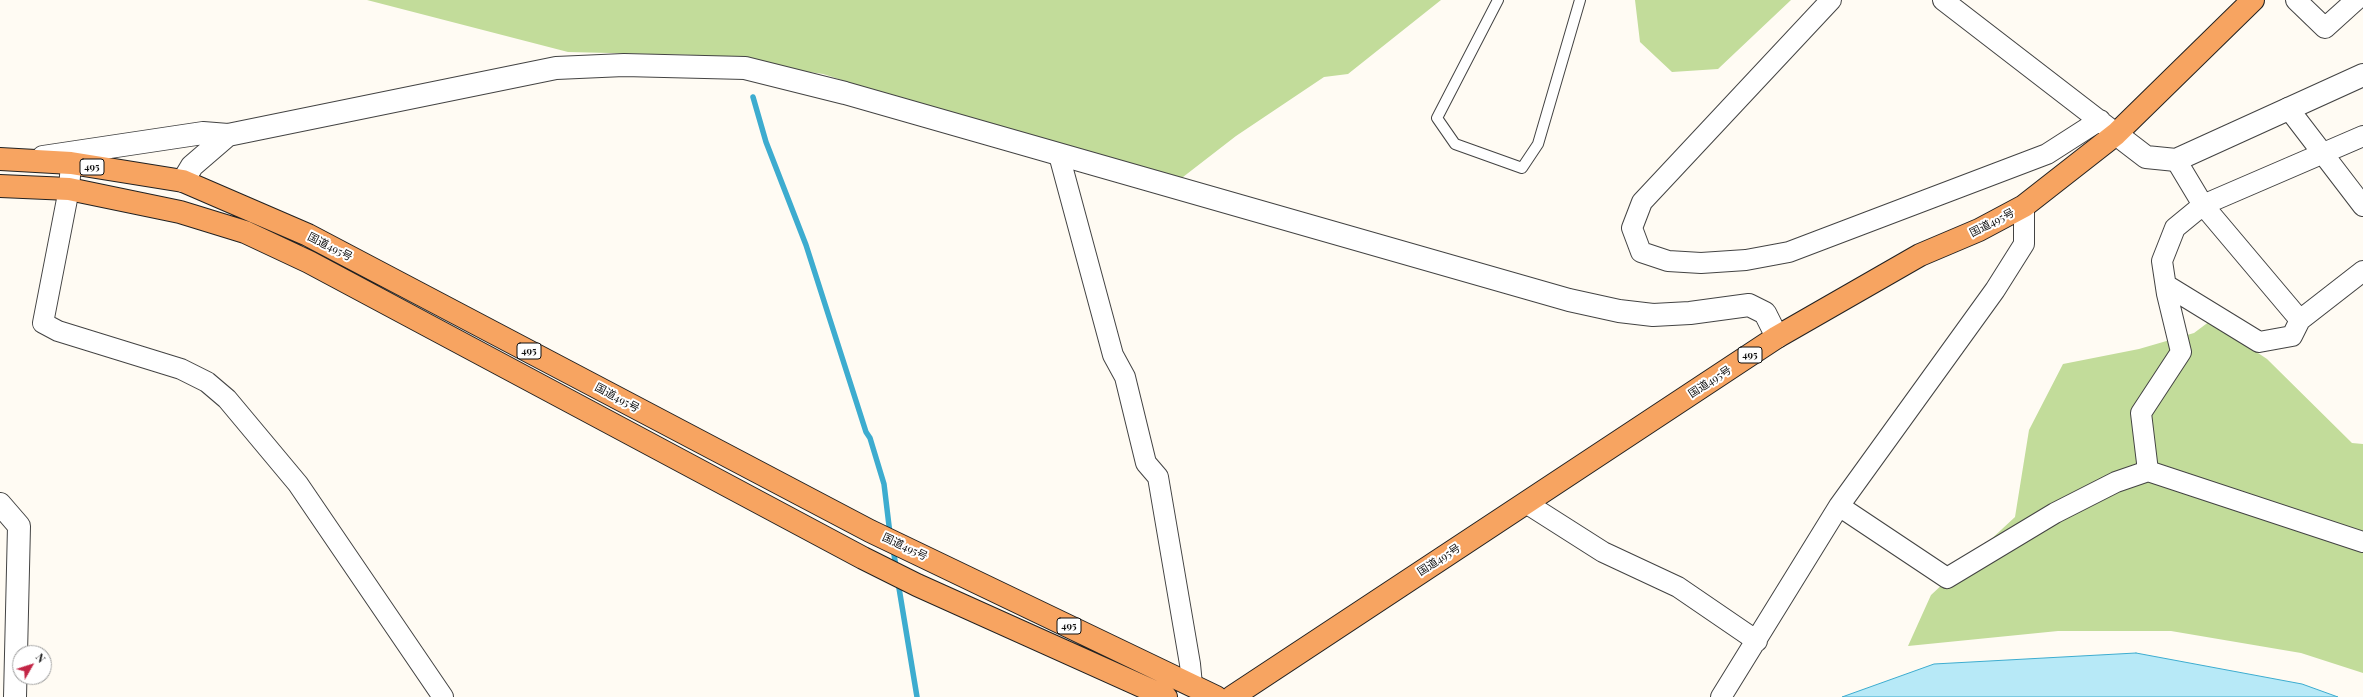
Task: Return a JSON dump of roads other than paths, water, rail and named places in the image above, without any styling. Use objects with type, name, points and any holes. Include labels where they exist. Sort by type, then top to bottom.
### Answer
[{"type":"highway","name":"国道495号","points":[[1232,697],[1777,337],[1920,255],[1979,230],[2024,206],[2108,127],[2253,0]]},
{"type":"highway","name":"国道495号","points":[[0,159],[24,159],[71,163],[183,181],[308,235],[870,531],[923,555],[1216,697]]},
{"type":"highway","name":"国道495号","points":[[0,186],[69,189],[180,212],[245,232],[316,266],[863,558],[917,585],[1166,697]]},
{"type":"street","points":[[1831,0],[1642,202],[1632,228],[1641,252],[1668,261],[1701,263],[1746,260],[1789,252],[2047,154],[2108,127]]},
{"type":"street","points":[[1943,0],[2146,157],[2176,160],[2363,75]]},
{"type":"street","points":[[2296,0],[2325,28],[2356,0]]},
{"type":"street","points":[[24,159],[203,133],[228,134],[556,68],[624,65],[737,68],[845,93],[1569,300],[1612,309],[1653,315],[1690,313],[1749,305],[1765,313],[1777,337]]},
{"type":"street","points":[[2288,108],[2324,153],[2363,206]]},
{"type":"street","points":[[183,181],[192,166],[228,134]]},
{"type":"street","points":[[2148,471],[2141,413],[2181,352],[2162,261],[2175,228],[2203,205],[2363,136]]},
{"type":"street","points":[[1059,155],[1114,355],[1126,377],[1146,463],[1158,477],[1190,664],[1192,685]]},
{"type":"street","points":[[2176,160],[2203,205],[2300,320]]},
{"type":"street","points":[[71,163],[69,189],[43,323],[58,331],[181,369],[207,382],[227,399],[298,484],[443,697]]},
{"type":"street","points":[[1720,697],[1757,641],[1839,506],[1995,290],[2024,244],[2024,206]]},
{"type":"street","points":[[2166,285],[2259,342],[2292,336],[2300,320],[2363,271]]},
{"type":"street","points":[[1839,506],[1947,578],[2055,513],[2116,482],[2148,471],[2363,542]]},
{"type":"street","points":[[1526,503],[1602,552],[1678,587],[1757,641]]},
{"type":"street","points":[[0,504],[19,526],[15,697]]},
{"type":"lane","points":[[1498,0],[1437,118],[1455,144],[1522,168],[1538,144],[1580,0]]},
{"type":"water","points":[[2136,653],[2302,684],[2338,697],[1842,697],[1934,664]]},
{"type":"waterway","points":[[753,97],[766,142],[806,245],[866,432],[870,438],[884,484],[890,534]]},
{"type":"waterway","points":[[893,548],[896,567]]},
{"type":"waterway","points":[[898,582],[917,697]]}]
